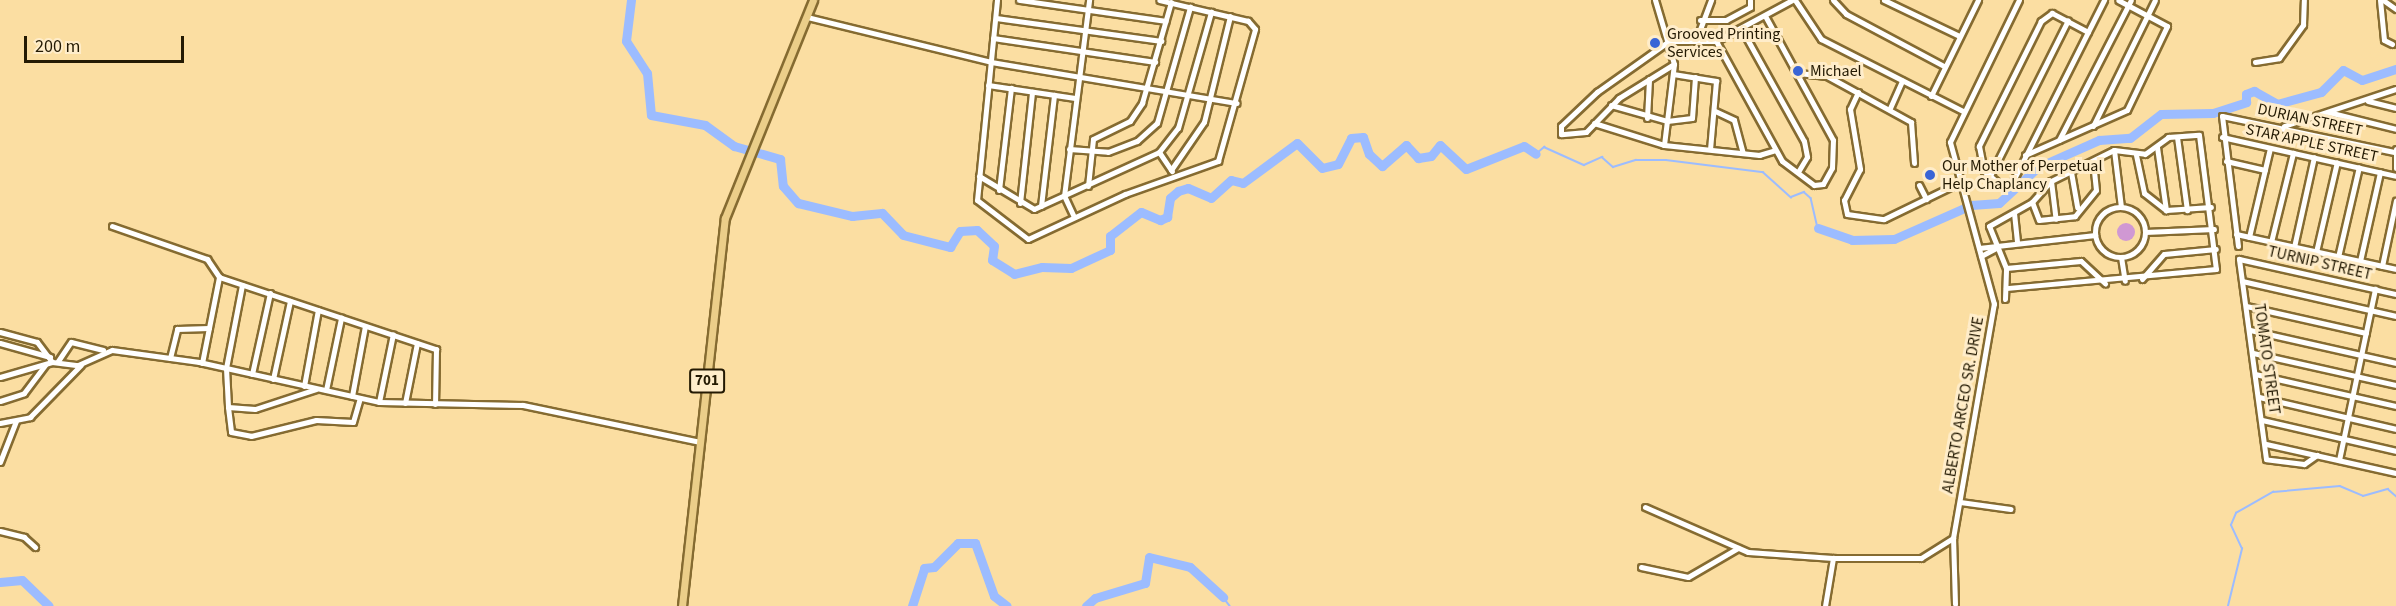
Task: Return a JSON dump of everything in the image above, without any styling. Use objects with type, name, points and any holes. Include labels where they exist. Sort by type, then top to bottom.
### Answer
[{"type":"main road","name":"701","points":[[682,606],[725,219],[813,0]]},
{"type":"street","points":[[997,0],[978,204],[1028,239],[1074,217],[1216,163],[1237,103],[1255,29],[1251,22],[1159,0]]},
{"type":"street","points":[[1018,0],[1166,21]]},
{"type":"street","points":[[1074,217],[1064,195],[1077,75],[1089,0]]},
{"type":"street","points":[[1655,0],[1674,63],[1664,145]]},
{"type":"street","points":[[1696,40],[1700,20],[1711,0]]},
{"type":"street","points":[[1700,20],[1726,20],[1750,7],[1750,0]]},
{"type":"street","points":[[1674,63],[1611,105],[1594,123],[1577,136],[1560,131],[1598,92],[1669,42],[1716,41],[1794,0],[1821,39],[1963,111]]},
{"type":"street","points":[[1833,0],[1846,14],[1944,66]]},
{"type":"street","points":[[1884,0],[1959,36]]},
{"type":"street","points":[[1931,96],[1978,0]]},
{"type":"street","points":[[1858,92],[1850,109],[1860,168],[1845,209],[1865,220],[1893,217],[1958,183],[1950,142],[1963,111],[2019,0]]},
{"type":"street","points":[[2088,32],[2052,13],[2041,21],[1979,146],[1990,176],[2008,186],[2025,155],[2088,32],[2104,0]]},
{"type":"street","points":[[2025,155],[2127,110],[2167,26],[2129,2],[2118,0]]},
{"type":"street","points":[[2093,126],[2155,0]]},
{"type":"street","points":[[2255,62],[2279,58],[2303,26],[2304,0]]},
{"type":"street","points":[[2382,0],[2396,9]]},
{"type":"street","points":[[2382,0],[2384,40],[2392,44]]},
{"type":"street","points":[[1088,186],[1090,152],[1097,135],[1137,113],[1150,86],[1171,2]]},
{"type":"street","points":[[2059,141],[2129,2]]},
{"type":"street","points":[[1069,149],[1090,152],[1114,150],[1148,132],[1169,89],[1190,7]]},
{"type":"street","points":[[979,176],[1031,210],[1159,152],[1178,128],[1211,12]]},
{"type":"street","points":[[1171,170],[1195,142],[1211,96],[1230,16]]},
{"type":"street","points":[[1716,41],[1775,150],[1814,185],[1823,184],[1835,151],[1798,73],[1765,16]]},
{"type":"street","points":[[807,17],[991,62],[1190,92],[1237,103]]},
{"type":"street","points":[[996,18],[1161,41]]},
{"type":"street","points":[[1990,176],[2067,20]]},
{"type":"street","points":[[1742,28],[1804,141],[1807,157],[1798,172]]},
{"type":"street","points":[[993,38],[1155,62]]},
{"type":"street","points":[[1798,73],[1818,72],[1890,108],[1914,128],[1914,163]]},
{"type":"street","points":[[1673,74],[1716,81],[1710,149]]},
{"type":"street","points":[[1611,105],[1647,118],[1667,121],[1692,118],[1695,77]]},
{"type":"street","points":[[1647,118],[1649,79]]},
{"type":"street","points":[[1890,108],[1902,81]]},
{"type":"street","points":[[988,85],[1075,98]]},
{"type":"street","points":[[999,190],[1011,88]]},
{"type":"street","points":[[2283,127],[2368,101],[2396,89]]},
{"type":"street","points":[[1020,203],[1032,92]]},
{"type":"street","points":[[1041,206],[1054,95]]},
{"type":"street","points":[[2368,101],[2396,108]]},
{"type":"street","points":[[1715,111],[1734,120],[1743,153]]},
{"type":"street","points":[[2327,112],[2396,129]]},
{"type":"street","name":"DURIAN STREET","points":[[2222,137],[2220,118],[2283,127],[2395,151]]},
{"type":"street","points":[[1594,123],[1664,145],[1743,153],[1775,150]]},
{"type":"street","points":[[2177,137],[2187,210]]},
{"type":"street","points":[[2005,298],[2006,268],[1988,229],[2032,202],[2050,181],[2114,150],[2136,155],[2177,137],[2201,137],[2214,229],[2216,269],[2209,272],[2105,283],[2006,288]]},
{"type":"street","points":[[2222,137],[2238,246]]},
{"type":"street","name":"STAR APPLE STREET","points":[[2222,137],[2396,176]]},
{"type":"street","points":[[2157,147],[2166,210]]},
{"type":"street","points":[[2249,237],[2270,148]]},
{"type":"street","points":[[2114,150],[2121,207]]},
{"type":"street","points":[[2395,151],[2396,168]]},
{"type":"street","points":[[1159,152],[1176,178]]},
{"type":"street","points":[[2271,242],[2293,153]]},
{"type":"street","points":[[2136,155],[2144,193],[2166,210],[2211,207]]},
{"type":"street","points":[[2294,247],[2314,157]]},
{"type":"street","points":[[2226,161],[2265,170]]},
{"type":"street","points":[[2077,207],[2096,190],[2093,162]]},
{"type":"street","points":[[2316,252],[2337,162]]},
{"type":"street","points":[[2338,256],[2359,167]]},
{"type":"street","points":[[2032,202],[2034,218],[2056,219],[2075,216],[2077,207],[2071,172]]},
{"type":"street","points":[[2360,261],[2380,172]]},
{"type":"street","points":[[2050,181],[2056,219]]},
{"type":"street","name":"ALBERTO ARCEO SR. DRIVE","points":[[1955,605],[1953,538],[1993,320],[1994,296],[1958,183]]},
{"type":"street","points":[[1919,185],[1926,199]]},
{"type":"street","points":[[2382,266],[2396,200]]},
{"type":"street","points":[[2121,207],[2137,213],[2145,232],[2137,250],[2121,257],[2105,252],[2095,235],[2103,213],[2121,207]]},
{"type":"street","points":[[2014,213],[2017,243]]},
{"type":"street","points":[[112,226],[207,259],[219,277],[439,351],[435,404]]},
{"type":"street","points":[[2145,232],[2214,229]]},
{"type":"street","points":[[2236,234],[2396,269]]},
{"type":"street","points":[[1978,248],[1996,248],[2017,243],[2095,235]]},
{"type":"street","points":[[1981,256],[1996,248]]},
{"type":"street","points":[[2142,279],[2164,254],[2216,249]]},
{"type":"street","points":[[2121,257],[2125,281]]},
{"type":"street","name":"TOMATO STREET","points":[[2239,259],[2268,461],[2304,464],[2317,455]]},
{"type":"street","name":"TURNIP STREET","points":[[2239,259],[2396,294]]},
{"type":"street","points":[[2006,268],[2081,261],[2105,283]]},
{"type":"street","points":[[202,363],[219,277]]},
{"type":"street","points":[[2242,281],[2396,316]]},
{"type":"street","points":[[242,285],[226,368],[231,432],[251,436],[316,420],[353,422],[360,398]]},
{"type":"street","points":[[2339,460],[2375,289]]},
{"type":"street","points":[[252,374],[270,293]]},
{"type":"street","points":[[273,379],[290,301]]},
{"type":"street","points":[[2246,306],[2366,333]]},
{"type":"street","points":[[304,386],[318,310]]},
{"type":"street","points":[[326,390],[341,318]]},
{"type":"street","points":[[352,396],[365,326]]},
{"type":"street","points":[[170,358],[177,329],[209,328]]},
{"type":"street","points":[[2250,330],[2396,363]]},
{"type":"street","points":[[0,332],[37,342],[52,361]]},
{"type":"street","points":[[379,402],[393,334]]},
{"type":"street","points":[[0,401],[24,393],[71,342],[104,351],[202,363],[379,402],[523,405],[700,442]]},
{"type":"street","points":[[0,343],[52,361],[82,363]]},
{"type":"street","points":[[405,403],[417,343]]},
{"type":"street","points":[[0,423],[16,422],[30,417],[82,363],[104,351]]},
{"type":"street","points":[[2253,353],[2396,384]]},
{"type":"street","points":[[0,377],[52,361]]},
{"type":"street","points":[[2255,374],[2396,406]]},
{"type":"street","points":[[228,407],[255,409],[317,389]]},
{"type":"street","points":[[2259,397],[2396,429]]},
{"type":"street","points":[[2262,420],[2396,451]]},
{"type":"street","points":[[0,462],[16,422]]},
{"type":"street","points":[[2266,444],[2396,473]]},
{"type":"street","points":[[1960,502],[2012,509]]},
{"type":"street","points":[[1645,507],[1738,548],[1762,555],[1921,558],[1953,538]]},
{"type":"street","points":[[0,531],[24,537],[35,547]]},
{"type":"street","points":[[1641,567],[1688,577],[1738,548]]},
{"type":"street","points":[[1825,606],[1833,558]]},
{"type":"shaded area","points":[[2126,223],[2132,226],[2135,232],[2132,238],[2126,241],[2120,238],[2117,232],[2120,226]]},
{"type":"waterway","points":[[631,0],[626,41],[647,73],[651,115],[705,125],[734,146],[780,159],[783,186],[798,203],[852,216],[882,213],[903,235],[950,247],[960,231],[977,230],[994,246],[992,260],[1014,274],[1042,267],[1071,268],[1110,250],[1110,236],[1141,212],[1160,220],[1167,217],[1170,198],[1178,191],[1188,188],[1211,198],[1231,180],[1243,183],[1297,143],[1322,168],[1338,164],[1351,138],[1363,137],[1369,154],[1382,166],[1406,145],[1418,158],[1431,156],[1440,145],[1466,169],[1524,146],[1536,154]]},
{"type":"waterway","points":[[1818,228],[1852,240],[1894,239],[1971,205],[1999,203],[2038,167],[2099,140],[2130,138],[2161,114],[2213,113],[2246,102],[2246,94],[2254,91],[2277,104],[2321,92],[2343,70],[2362,80],[2396,69]]},
{"type":"waterway","points":[[1536,154],[1544,147],[1584,165],[1602,157],[1613,167],[1636,160],[1666,160],[1763,172],[1791,197],[1804,192],[1811,198],[1818,228]]},
{"type":"waterway","points":[[2228,606],[2242,549],[2231,525],[2236,513],[2273,492],[2340,486],[2363,496],[2388,489],[2396,496]]},
{"type":"waterway","points":[[912,606],[924,568],[934,567],[958,543],[975,543],[994,596],[1007,606]]},
{"type":"waterway","points":[[1086,606],[1095,598],[1145,583],[1149,557],[1190,567],[1223,597]]},
{"type":"waterway","points":[[0,582],[22,580],[49,606]]},
{"type":"waterway","points":[[1223,597],[1230,606]]},
{"type":"place","name":"Grooved Printing Services","points":[[1655,43]]},
{"type":"place","name":"Michael","points":[[1798,71]]},
{"type":"place","name":"Our Mother of Perpetual Help Chaplancy","points":[[1930,175]]}]
